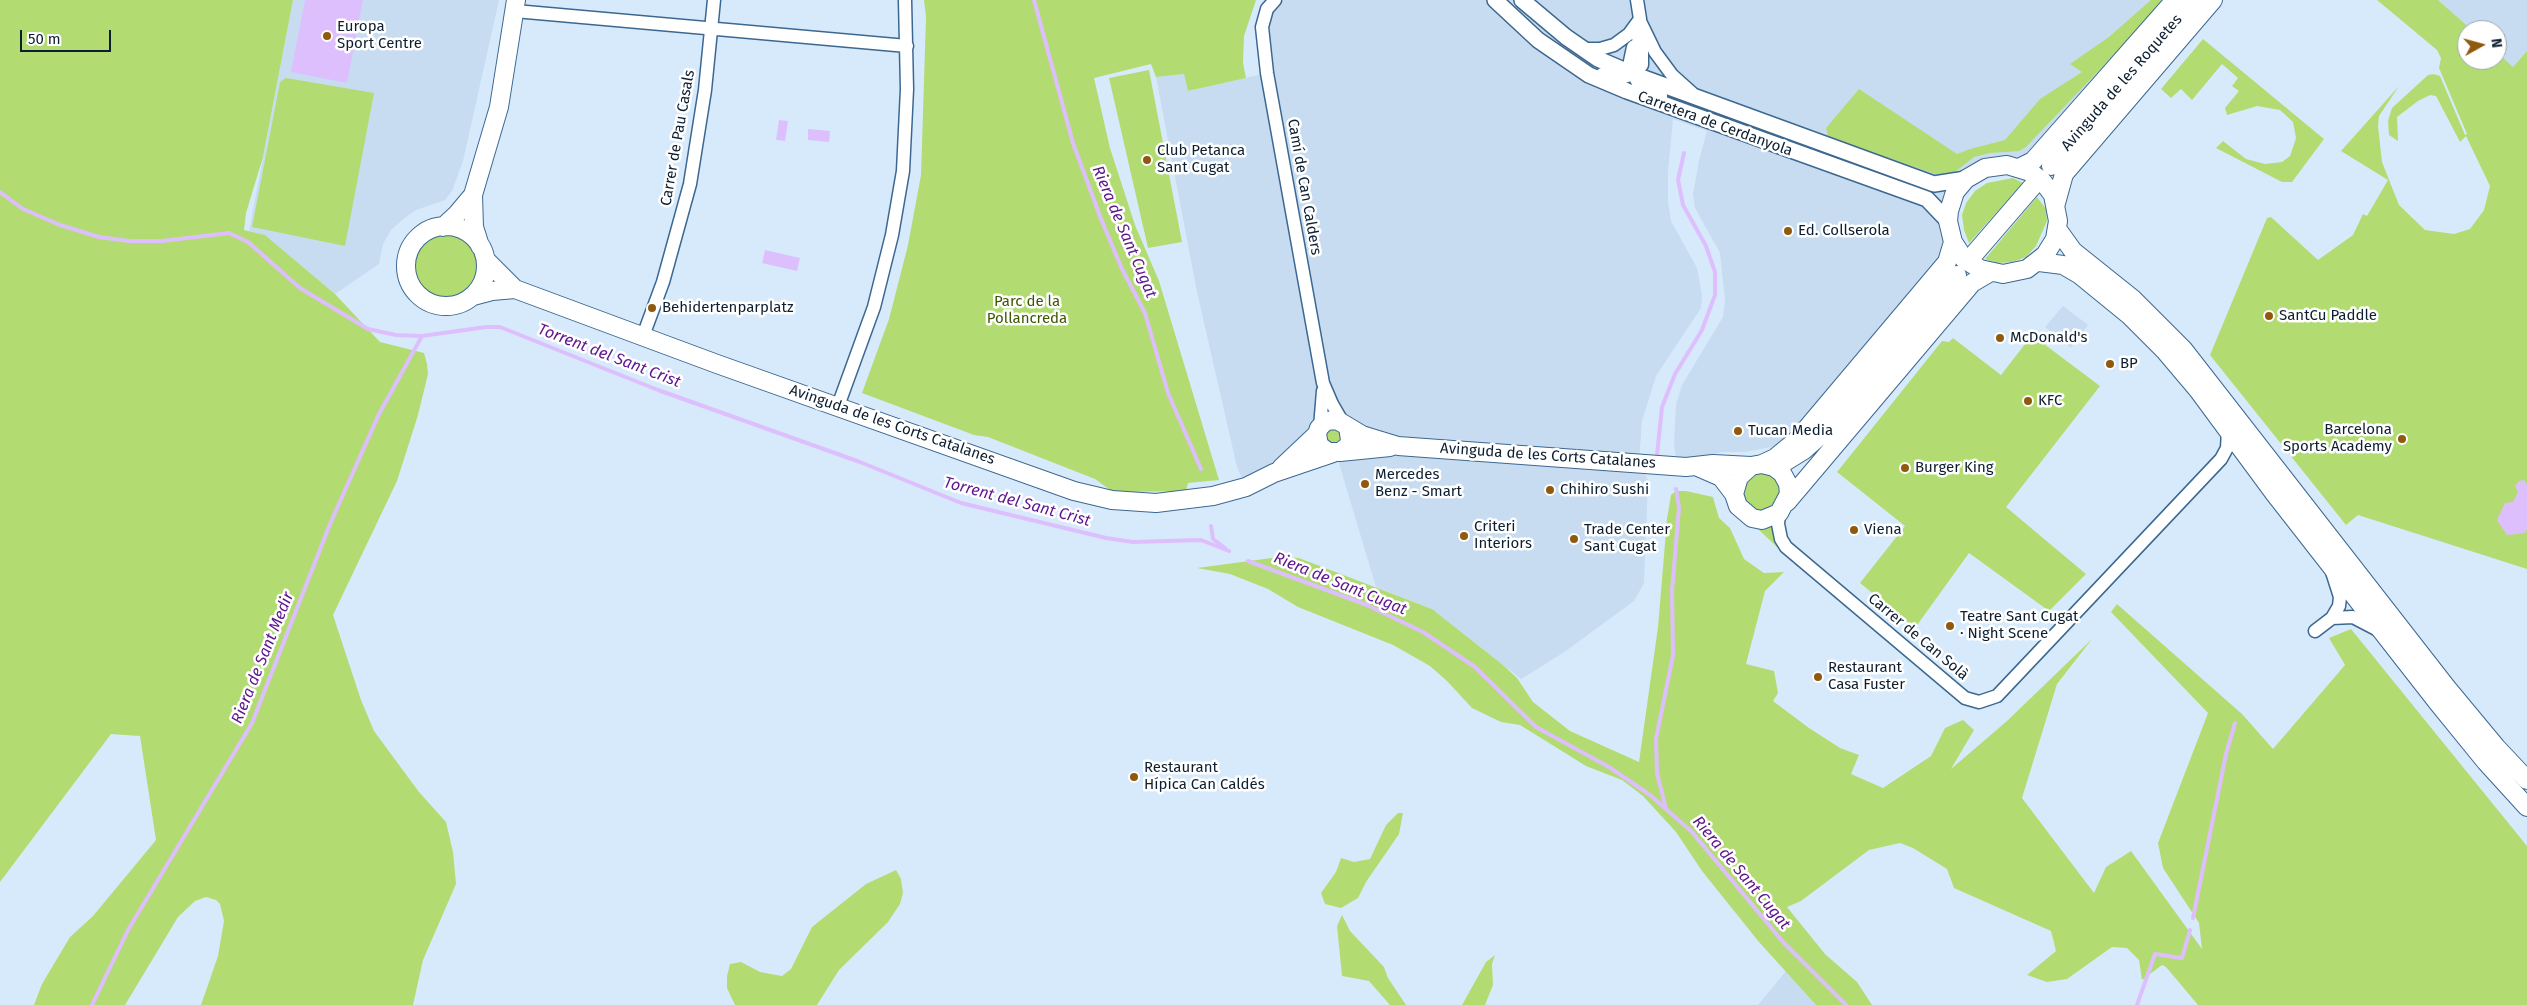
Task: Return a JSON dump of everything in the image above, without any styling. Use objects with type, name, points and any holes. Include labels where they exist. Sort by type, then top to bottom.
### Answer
[{"type":"main road","points":[[2021,167],[2033,161],[2175,0]]},
{"type":"main road","name":"Avinguda de les Roquetes","points":[[2050,166],[2193,0]]},
{"type":"main road","points":[[2056,202],[2064,174],[2213,0]]},
{"type":"main road","points":[[473,195],[458,214],[443,227],[423,234],[412,246],[406,261],[409,283],[424,300],[434,304],[456,304],[473,296],[480,289],[485,278],[483,253],[474,227],[473,195],[499,108],[515,5]]},
{"type":"main road","points":[[1995,166],[2021,167],[2043,182],[2053,195],[2056,202],[2058,230],[2050,248],[2039,262],[2019,272],[2002,274],[1980,269],[1964,259],[1953,242],[1948,221],[1952,200],[1966,179],[1976,172],[1995,166]]},
{"type":"main road","points":[[1976,253],[2032,187]]},
{"type":"main road","points":[[443,227],[467,232],[483,253]]},
{"type":"main road","points":[[2058,230],[2073,251],[2133,299],[2184,349],[2458,701],[2527,780]]},
{"type":"main road","points":[[1762,466],[1775,458],[1814,422],[1947,262],[1953,242]]},
{"type":"main road","name":"Avinguda de les Corts Catalanes","points":[[483,253],[515,290]]},
{"type":"main road","points":[[2039,262],[2050,262],[2068,267],[2129,315],[2182,370],[2465,737],[2527,807]]},
{"type":"main road","points":[[1957,275],[1822,434],[1804,450],[1739,477],[1734,494],[1738,506],[1752,518],[1766,519],[1785,502],[1972,283],[1989,272]]},
{"type":"main road","name":"Avinguda de les Corts Catalanes","points":[[473,296],[492,291],[515,290],[1074,491],[1112,500],[1156,503],[1196,499],[1246,487],[1274,473],[1337,453],[1398,446],[1692,467],[1713,464],[1762,466]]},
{"type":"main road","name":"Avinguda de les Corts Catalanes","points":[[1274,473],[1332,420],[1371,438],[1398,446]]},
{"type":"main road","points":[[1319,430],[1319,444],[1322,449],[1337,453],[1348,446],[1350,440],[1346,425]]},
{"type":"main road","points":[[1785,502],[1822,434]]},
{"type":"main road","points":[[1762,466],[1786,478],[1785,502]]},
{"type":"main road","name":"Avinguda de les Corts Catalanes","points":[[1692,467],[1721,477],[1734,494]]},
{"type":"street","name":"Carrer de Pau Casals","points":[[643,336],[663,282],[690,184],[705,90],[714,0]]},
{"type":"street","points":[[838,406],[874,307],[892,235],[903,171],[907,46],[905,0]]},
{"type":"street","name":"Camí de Can Calders","points":[[1275,0],[1268,9],[1265,18],[1262,42],[1323,383],[1332,404],[1346,425]]},
{"type":"street","name":"Carretera de Cerdanyola","points":[[1494,0],[1538,40],[1580,69],[1627,91],[1927,199],[1948,221]]},
{"type":"street","name":"Carretera de Cerdanyola","points":[[1522,0],[1583,49],[1598,59],[1633,74],[1934,184],[1943,185],[1966,179]]},
{"type":"street","points":[[1637,0],[1640,19],[1638,44],[1633,47],[1628,66],[1639,85],[1648,91],[1688,107],[1695,115]]},
{"type":"street","points":[[515,5],[711,28],[907,46]]},
{"type":"street","points":[[1583,49],[1600,49],[1614,45],[1629,34],[1640,19]]},
{"type":"street","points":[[1640,19],[1655,52],[1672,75],[1702,100]]},
{"type":"street","points":[[1580,69],[1618,79],[1633,74]]},
{"type":"street","name":"Camí de Can Calders","points":[[1319,430],[1323,383]]},
{"type":"street","name":"Carrer de Can Solà","points":[[1785,502],[1778,524],[1781,540],[1786,547],[1965,698],[1978,702],[1998,696],[2221,459],[2227,448],[2228,431]]},
{"type":"street","points":[[2315,631],[2332,618],[2339,606],[2340,597],[2329,563]]},
{"type":"street","points":[[2332,618],[2353,617],[2383,633]]},
{"type":"shaded area","points":[[293,0],[499,0],[463,161],[452,191],[445,200],[416,210],[391,230],[383,244],[379,264],[335,294],[265,235],[249,231]]},
{"type":"shaded area","name":"Europa Sport Centre","points":[[305,0],[363,0],[347,83],[291,72]]},
{"type":"shaded area","points":[[1275,0],[2175,0],[2033,161],[2007,165],[1960,186],[1951,253],[1781,445],[1745,452],[1721,452],[1677,466],[1674,444],[1676,405],[1682,385],[1723,317],[1725,300],[1720,253],[1695,208],[1693,194],[1707,131],[1673,119],[1668,172],[1668,202],[1671,221],[1697,268],[1702,295],[1701,308],[1656,376],[1642,421],[1639,462],[1648,480],[1644,583],[1634,601],[1563,653],[1521,679],[1432,609],[1376,587],[1338,460],[1320,449],[1246,487],[1237,467],[1197,292],[1156,77],[1184,74],[1189,91],[1267,73],[1263,42]]},
{"type":"shaded area","points":[[2438,0],[2527,0],[2527,51],[2513,67],[2507,61],[2507,20],[2461,20]]},
{"type":"shaded area","points":[[779,120],[788,121],[785,141],[776,140]]},
{"type":"shaded area","points":[[808,129],[830,131],[829,142],[808,140]]},
{"type":"shaded area","points":[[765,250],[800,258],[797,271],[762,263]]},
{"type":"shaded area","name":"BP","points":[[2063,306],[2088,325],[2071,348],[2045,327]]},
{"type":"shaded area","points":[[2524,480],[2527,484],[2527,529],[2525,533],[2507,535],[2497,520],[2505,503],[2513,502],[2518,492],[2515,486],[2519,481]]},
{"type":"shaded area","points":[[1786,971],[1816,1005],[1758,1005]]},
{"type":"green space","points":[[0,0],[293,0],[263,157],[246,213],[244,230],[265,235],[335,294],[380,342],[424,353],[427,364],[428,374],[418,415],[397,481],[333,615],[361,700],[374,731],[419,792],[446,822],[453,852],[456,884],[423,960],[413,1005],[201,1005],[218,956],[224,921],[220,904],[216,900],[206,897],[195,901],[178,917],[125,1005],[34,1005],[42,984],[70,937],[93,916],[156,840],[140,736],[111,734],[0,882]]},
{"type":"green space","name":"Parc de la Pollancreda","points":[[924,0],[1256,0],[1244,36],[1243,63],[1246,78],[1188,91],[1184,74],[1156,77],[1151,64],[1094,78],[1110,148],[1135,225],[1159,281],[1219,480],[1188,483],[1186,491],[1113,492],[1095,479],[988,437],[974,435],[862,393],[889,319],[908,245],[921,175],[926,17]]},
{"type":"green space","points":[[2151,0],[2166,0],[2026,147],[2019,151],[1990,153],[1974,157],[1955,172],[1938,175],[1828,137],[1826,128],[1859,89],[1957,154],[2005,140],[2040,99],[2082,72],[2070,64],[2109,37]]},
{"type":"green space","name":"Barcelona Sports Academy","points":[[2377,0],[2438,0],[2461,20],[2457,20],[2457,70],[2507,70],[2507,61],[2513,67],[2527,51],[2527,569],[2358,515],[2346,525],[2210,355],[2267,218],[2271,217],[2318,260],[2353,235],[2363,214],[2367,216],[2388,180],[2341,151],[2399,86],[2379,116],[2378,126],[2382,162],[2399,205],[2425,230],[2454,234],[2470,229],[2484,210],[2490,186],[2466,136],[2460,142],[2436,96],[2430,95],[2418,101],[2397,117],[2398,141],[2389,135],[2388,121],[2392,108],[2428,75],[2434,74],[2440,76],[2465,135],[2467,134],[2439,68],[2441,58],[2437,50]]},
{"type":"green space","points":[[2203,39],[2324,139],[2292,182],[2282,182],[2216,148],[2223,141],[2246,159],[2265,164],[2282,162],[2290,156],[2296,138],[2293,122],[2280,110],[2257,106],[2227,115],[2225,108],[2239,91],[2232,86],[2238,78],[2222,64],[2192,100],[2181,89],[2171,98],[2161,89]]},
{"type":"green space","name":"Club Petanca Sant Cugat","points":[[1149,70],[1182,242],[1148,248],[1109,78]]},
{"type":"green space","points":[[286,78],[374,93],[345,246],[252,227],[280,82]]},
{"type":"green space","points":[[2013,178],[2023,183],[1969,243],[1964,230],[1962,215],[1966,203],[1975,191],[1987,183]]},
{"type":"green space","points":[[2037,197],[2046,209],[2047,221],[2036,246],[2026,257],[2012,262],[1998,263],[1985,259]]},
{"type":"green space","points":[[444,234],[457,237],[467,244],[474,254],[477,267],[474,280],[467,290],[457,297],[444,300],[431,297],[421,290],[414,280],[411,267],[414,254],[421,244],[431,237]]},
{"type":"green space","points":[[2032,335],[2100,386],[2006,507],[2086,574],[2049,611],[1969,553],[1915,628],[1860,583],[1905,526],[1837,472],[1942,341],[1949,342],[1953,338],[2001,375]]},
{"type":"green space","points":[[1337,428],[1342,434],[1340,443],[1328,445],[1324,435],[1326,430]]},
{"type":"green space","points":[[1761,473],[1768,474],[1774,479],[1779,485],[1779,499],[1774,505],[1768,510],[1761,511],[1754,510],[1748,505],[1743,499],[1742,492],[1743,485],[1748,479],[1754,474]]},
{"type":"green space","points":[[1676,491],[1686,491],[1713,497],[1719,518],[1730,528],[1744,559],[1764,573],[1784,572],[1765,591],[1746,664],[1774,671],[1778,693],[1773,701],[1840,748],[1859,755],[1851,774],[1883,788],[1931,756],[1945,728],[1963,720],[1974,730],[1951,769],[2007,721],[2092,639],[2057,684],[2022,798],[2094,893],[2106,867],[2131,851],[2202,949],[2199,923],[2163,868],[2158,843],[2208,713],[2111,612],[2117,604],[2242,714],[2273,749],[2345,665],[2329,638],[2351,629],[2527,846],[2527,1005],[2198,1005],[2166,967],[2162,965],[2142,980],[2139,960],[2127,948],[2112,947],[2067,979],[2047,982],[2027,975],[2056,951],[2051,931],[1954,888],[1947,869],[1913,848],[1900,843],[1869,850],[1801,901],[1787,907],[1825,954],[1857,982],[1872,1005],[1816,1005],[1759,942],[1702,871],[1676,832],[1643,796],[1622,780],[1586,766],[1520,725],[1501,722],[1472,708],[1430,666],[1393,645],[1298,607],[1268,589],[1230,574],[1197,568],[1279,557],[1299,558],[1432,609],[1503,665],[1517,678],[1533,702],[1570,731],[1639,762],[1658,627],[1667,519],[1671,495]]},
{"type":"green space","points":[[1771,526],[1775,544],[1800,565],[1798,567],[1758,529],[1758,527]]},
{"type":"green space","points":[[1398,813],[1403,813],[1399,834],[1366,882],[1358,898],[1341,908],[1325,904],[1321,893],[1336,872],[1341,858],[1354,862],[1370,859],[1386,825]]},
{"type":"green space","points":[[896,870],[901,879],[903,893],[900,904],[888,922],[839,970],[817,1005],[735,1005],[727,988],[730,964],[741,962],[760,972],[782,976],[791,969],[812,927],[866,884]]},
{"type":"green space","points":[[1342,915],[1350,931],[1384,967],[1388,978],[1406,1005],[1390,1005],[1369,981],[1342,976],[1337,926]]},
{"type":"green space","points":[[1495,955],[1492,964],[1493,985],[1485,1005],[1462,1005],[1486,962]]},
{"type":"waterway","name":"Riera de Sant Cugat","points":[[1034,0],[1073,143],[1122,269],[1145,313],[1168,393],[1201,469]]},
{"type":"waterway","points":[[1657,455],[1662,407],[1675,374],[1702,330],[1715,295],[1715,272],[1706,246],[1683,205],[1678,180],[1684,153]]},
{"type":"waterway","name":"Torrent del Sant Crist","points":[[0,192],[23,209],[60,225],[99,237],[129,241],[162,241],[229,233],[248,242],[300,288],[368,329],[396,335],[422,336],[486,327],[500,327],[658,390],[860,462],[961,503],[1106,538],[1133,542],[1201,540],[1229,551]]},
{"type":"waterway","name":"Riera de Sant Medir","points":[[92,1005],[128,930],[252,723],[330,524],[379,414],[422,336]]},
{"type":"waterway","points":[[1666,809],[1657,773],[1656,739],[1673,655],[1672,591],[1679,508],[1676,489]]},
{"type":"waterway","name":"Riera de Sant Cugat","points":[[1211,526],[1213,539],[1225,548]]},
{"type":"waterway","name":"Riera de Sant Cugat","points":[[1248,561],[1367,605],[1423,632],[1475,667],[1536,727],[1609,767],[1650,795],[1692,832],[1783,942],[1846,1005]]},
{"type":"waterway","points":[[2193,918],[2226,754],[2235,723]]},
{"type":"waterway","points":[[2137,1005],[2155,954],[2182,958],[2190,930]]},
{"type":"place","name":"Europa Sport Centre","points":[[327,36]]},
{"type":"place","name":"Club Petanca Sant Cugat","points":[[1147,160]]},
{"type":"place","name":"Ed. Collserola","points":[[1788,231]]},
{"type":"place","name":"Behidertenparplatz","points":[[652,308]]},
{"type":"place","name":"SantCu Paddle","points":[[2269,316]]},
{"type":"place","name":"McDonald's","points":[[2000,338]]},
{"type":"place","name":"BP","points":[[2110,364]]},
{"type":"place","name":"KFC","points":[[2028,401]]},
{"type":"place","name":"Tucan Media","points":[[1738,431]]},
{"type":"place","name":"Barcelona Sports Academy","points":[[2402,439]]},
{"type":"place","name":"Burger King","points":[[1905,468]]},
{"type":"place","name":"Mercedes Benz - Smart","points":[[1365,484]]},
{"type":"place","name":"Chihiro Sushi","points":[[1550,490]]},
{"type":"place","name":"Viena","points":[[1854,530]]},
{"type":"place","name":"Criteri Interiors","points":[[1464,536]]},
{"type":"place","name":"Trade Center Sant Cugat","points":[[1574,539]]},
{"type":"place","name":"Teatre Sant Cugat · Night Scene","points":[[1950,626]]},
{"type":"place","name":"Restaurant Casa Fuster","points":[[1818,677]]},
{"type":"place","name":"Restaurant Hípica Can Caldés","points":[[1134,777]]}]
